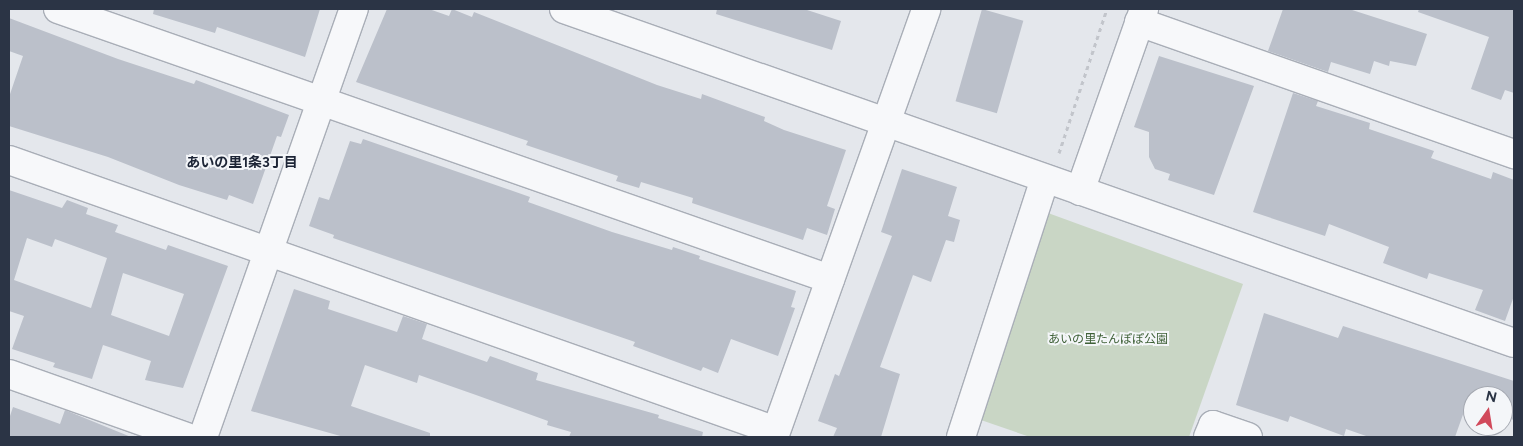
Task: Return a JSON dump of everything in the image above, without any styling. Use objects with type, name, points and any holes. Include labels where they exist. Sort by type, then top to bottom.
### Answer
[{"type":"street","points":[[58,9],[830,279]]},
{"type":"street","points":[[202,437],[354,9]]},
{"type":"street","points":[[564,9],[886,122],[1051,170],[1080,191],[1514,343]]},
{"type":"street","points":[[9,160],[268,251],[775,434],[926,9]]},
{"type":"street","points":[[1080,191],[1142,15],[1514,154]]},
{"type":"street","points":[[961,437],[1051,170]]},
{"type":"street","points":[[9,374],[187,437]]},
{"type":"street","points":[[1208,437],[1213,425],[1248,437]]},
{"type":"path","points":[[1051,170],[1107,9]]},
{"type":"green space","name":"あいの里たんぽぽ公園","points":[[1048,213],[1243,284],[1189,437],[1030,437],[978,419]]},
{"type":"building","points":[[154,9],[320,9],[305,57],[217,27],[215,33],[153,14]]},
{"type":"building","points":[[387,9],[429,9],[449,16],[452,9],[472,17],[474,12],[657,85],[701,99],[702,94],[765,117],[764,121],[784,130],[846,150],[827,206],[835,209],[827,235],[807,228],[803,240],[692,203],[693,198],[641,182],[639,188],[616,181],[618,176],[526,145],[528,141],[356,82]]},
{"type":"building","points":[[717,9],[804,9],[841,21],[832,50],[716,14]]},
{"type":"building","points":[[982,9],[1023,21],[997,113],[956,101]]},
{"type":"building","points":[[1283,9],[1349,9],[1427,34],[1416,66],[1390,61],[1389,66],[1374,61],[1370,74],[1331,62],[1328,72],[1268,51]]},
{"type":"building","points":[[1419,9],[1514,9],[1514,93],[1505,90],[1501,100],[1471,89],[1489,37],[1418,12]]},
{"type":"building","points":[[9,18],[118,59],[194,84],[196,80],[289,115],[281,137],[277,136],[253,204],[229,195],[227,200],[179,185],[108,157],[9,126],[9,97],[23,56],[9,51]]},
{"type":"building","points":[[1159,56],[1254,86],[1214,195],[1168,180],[1170,174],[1155,169],[1149,157],[1149,132],[1134,127]]},
{"type":"building","points":[[1293,93],[1318,101],[1316,106],[1370,123],[1369,129],[1434,151],[1431,158],[1491,179],[1493,172],[1514,180],[1514,296],[1505,321],[1475,310],[1483,290],[1429,273],[1427,279],[1383,263],[1389,247],[1329,224],[1325,236],[1253,212]]},
{"type":"building","points":[[363,139],[530,197],[528,202],[612,232],[672,250],[673,247],[700,256],[699,259],[796,291],[791,307],[795,308],[778,356],[731,339],[718,373],[703,367],[701,371],[633,346],[635,342],[333,238],[334,235],[309,226],[319,197],[329,200],[350,141],[361,144]]},
{"type":"building","points":[[902,169],[957,187],[948,216],[960,220],[954,242],[946,240],[931,282],[913,275],[880,367],[900,374],[881,437],[833,437],[837,428],[818,421],[835,374],[839,376],[892,236],[881,232]]},
{"type":"building","points":[[9,190],[62,208],[67,200],[88,208],[86,214],[118,225],[115,232],[166,250],[168,245],[228,266],[183,388],[145,380],[151,361],[103,345],[92,379],[53,367],[55,363],[12,349],[24,316],[9,311]],"holes":[[[27,238],[52,247],[55,239],[107,258],[91,308],[14,280]],[[123,273],[184,294],[169,336],[111,315]]]},
{"type":"building","points":[[294,289],[330,301],[328,309],[397,332],[403,316],[427,324],[422,339],[487,362],[490,356],[538,373],[536,380],[659,415],[658,418],[703,432],[702,437],[569,437],[571,432],[547,425],[548,421],[476,395],[419,375],[417,383],[365,365],[351,406],[430,433],[430,437],[344,437],[251,411]]},
{"type":"building","points":[[1264,313],[1338,338],[1343,326],[1514,381],[1514,420],[1513,386],[1463,386],[1463,414],[1455,437],[1369,437],[1346,429],[1344,436],[1290,416],[1288,422],[1236,405]]},
{"type":"building","points":[[13,407],[60,424],[65,410],[131,437],[9,437],[9,419]]},
{"type":"district","name":"あいの里1条3丁目","points":[[242,163]]}]
